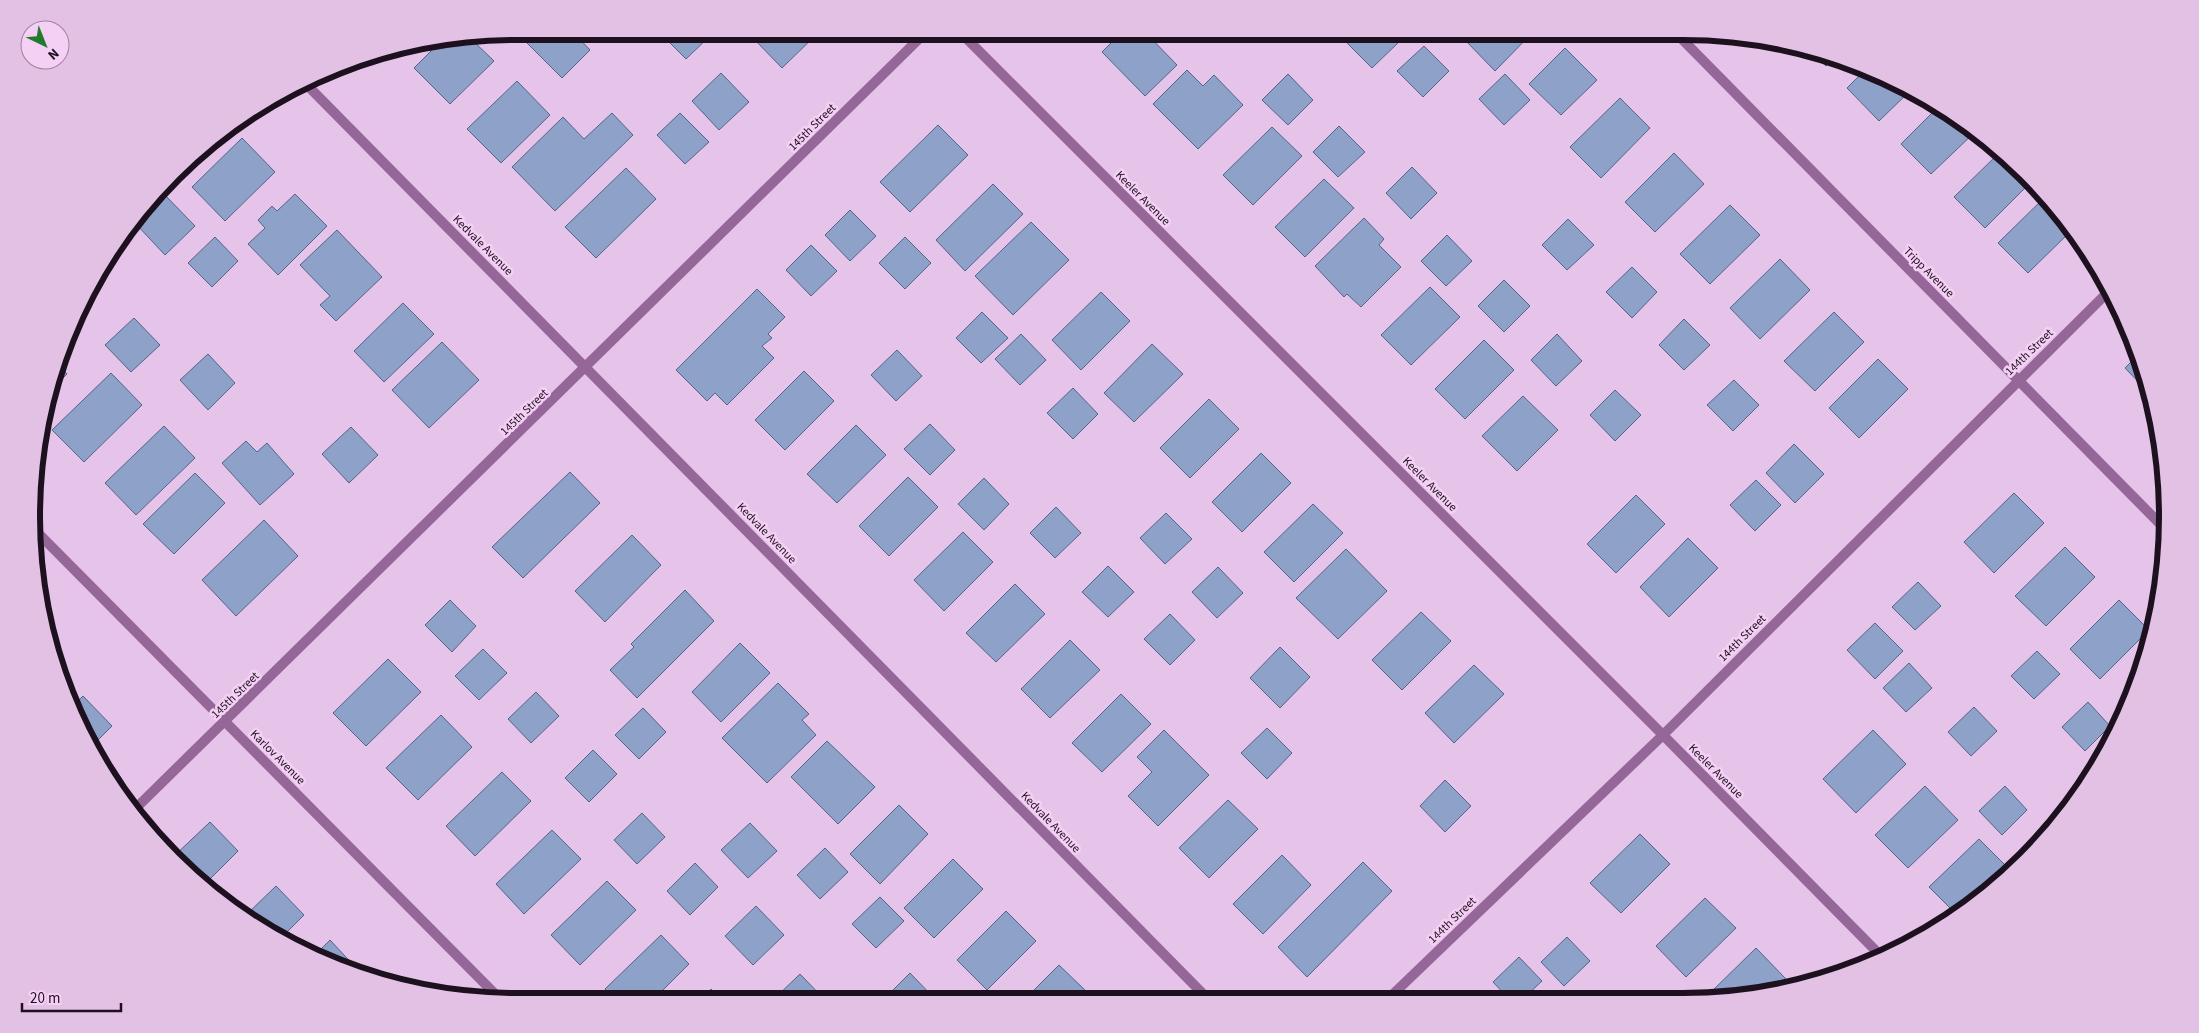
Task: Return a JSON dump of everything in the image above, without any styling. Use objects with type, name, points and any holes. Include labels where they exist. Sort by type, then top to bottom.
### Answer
[{"type":"street","name":"145th Street","points":[[138,806],[587,368],[919,40]]},
{"type":"street","name":"Keeler Avenue","points":[[967,40],[1663,734],[1877,952]]},
{"type":"street","name":"Tripp Avenue","points":[[1683,40],[2159,523]]},
{"type":"street","name":"Kedvale Avenue","points":[[309,87],[1202,993]]},
{"type":"street","name":"144th Street","points":[[1394,993],[1663,734],[2104,296]]},
{"type":"street","name":"Karlov Avenue","points":[[41,536],[493,992]]},
{"type":"building","points":[[581,40],[590,50],[562,78],[525,41]]},
{"type":"building","points":[[667,40],[706,40],[686,59]]},
{"type":"building","points":[[755,40],[811,40],[782,68]]},
{"type":"building","points":[[1114,40],[1153,40],[1177,65],[1145,96],[1102,52]]},
{"type":"building","points":[[1344,40],[1401,40],[1372,68]]},
{"type":"building","points":[[1465,40],[1525,40],[1495,71]]},
{"type":"building","points":[[474,42],[494,61],[450,104],[414,68],[435,47]]},
{"type":"building","points":[[1424,46],[1449,71],[1423,97],[1397,71]]},
{"type":"building","points":[[1565,48],[1597,80],[1561,115],[1529,84]]},
{"type":"building","points":[[1820,60],[1829,63],[1826,66]]},
{"type":"building","points":[[1187,70],[1203,86],[1214,75],[1243,105],[1198,149],[1153,104]]},
{"type":"building","points":[[721,73],[749,102],[719,130],[692,101]]},
{"type":"building","points":[[1288,74],[1313,100],[1288,125],[1262,100]]},
{"type":"building","points":[[1505,74],[1530,100],[1504,125],[1479,99]]},
{"type":"building","points":[[1861,74],[1905,96],[1879,121],[1847,88]]},
{"type":"building","points":[[517,81],[550,115],[501,163],[467,129]]},
{"type":"building","points":[[1620,98],[1650,128],[1601,178],[1570,147]]},
{"type":"building","points":[[1933,112],[1971,136],[1931,174],[1901,144]]},
{"type":"building","points":[[612,113],[633,135],[555,211],[512,167],[563,117],[584,139]]},
{"type":"building","points":[[680,113],[709,142],[685,164],[657,135]]},
{"type":"building","points":[[938,125],[968,155],[910,212],[880,182]]},
{"type":"building","points":[[1339,126],[1365,152],[1338,177],[1313,152]]},
{"type":"building","points":[[1272,127],[1302,156],[1253,205],[1223,175]]},
{"type":"building","points":[[242,138],[275,172],[225,221],[192,187]]},
{"type":"building","points":[[1674,153],[1704,184],[1655,232],[1625,202]]},
{"type":"building","points":[[1995,157],[2026,187],[1985,228],[1954,197]]},
{"type":"building","points":[[1412,167],[1437,193],[1411,219],[1386,193]]},
{"type":"building","points":[[626,168],[656,199],[596,258],[565,227]]},
{"type":"building","points":[[1324,179],[1354,208],[1305,257],[1275,227]]},
{"type":"building","points":[[993,184],[1023,214],[965,271],[936,240]]},
{"type":"building","points":[[295,194],[327,226],[278,275],[248,244],[265,228],[258,220],[272,206],[277,211]]},
{"type":"building","points":[[165,195],[195,226],[165,255],[138,226]]},
{"type":"building","points":[[2040,201],[2067,235],[2028,273],[1998,243]]},
{"type":"building","points":[[1730,205],[1760,235],[1710,284],[1680,254]]},
{"type":"building","points":[[850,210],[876,236],[850,261],[825,235]]},
{"type":"building","points":[[1364,218],[1384,239],[1379,245],[1401,267],[1361,307],[1347,294],[1344,297],[1315,266]]},
{"type":"building","points":[[1568,219],[1594,245],[1567,270],[1542,245]]},
{"type":"building","points":[[1031,222],[1069,260],[1013,315],[975,276]]},
{"type":"building","points":[[337,230],[382,277],[336,321],[320,305],[330,296],[300,265]]},
{"type":"building","points":[[1447,235],[1472,261],[1446,286],[1421,261]]},
{"type":"building","points":[[215,237],[238,261],[212,287],[188,263]]},
{"type":"building","points":[[905,237],[931,263],[905,289],[879,263]]},
{"type":"building","points":[[811,245],[837,271],[811,296],[786,270]]},
{"type":"building","points":[[1780,259],[1810,290],[1760,339],[1730,308]]},
{"type":"building","points":[[1632,267],[1657,292],[1632,318],[1606,292]]},
{"type":"building","points":[[1504,280],[1530,306],[1504,332],[1478,306]]},
{"type":"building","points":[[1430,287],[1460,317],[1411,365],[1381,335]]},
{"type":"building","points":[[757,289],[785,317],[768,334],[772,338],[762,346],[774,358],[727,405],[715,393],[707,401],[676,370]]},
{"type":"building","points":[[1101,292],[1130,321],[1081,370],[1052,340]]},
{"type":"building","points":[[403,303],[434,334],[384,382],[354,351]]},
{"type":"building","points":[[982,312],[1008,338],[981,363],[956,338]]},
{"type":"building","points":[[1834,312],[1864,342],[1815,391],[1784,361]]},
{"type":"building","points":[[134,318],[160,345],[131,372],[105,345]]},
{"type":"building","points":[[1684,319],[1710,345],[1684,370],[1659,345]]},
{"type":"building","points":[[1021,334],[1046,360],[1020,385],[995,359]]},
{"type":"building","points":[[1557,334],[1582,361],[1556,386],[1531,360]]},
{"type":"building","points":[[1484,340],[1514,370],[1465,419],[1435,389]]},
{"type":"building","points":[[442,342],[479,380],[429,428],[392,390]]},
{"type":"building","points":[[1152,344],[1183,374],[1134,422],[1104,393]]},
{"type":"building","points":[[897,350],[922,376],[896,401],[871,375]]},
{"type":"building","points":[[208,354],[235,383],[208,410],[180,380]]},
{"type":"building","points":[[1878,359],[1908,389],[1859,438],[1829,408]]},
{"type":"building","points":[[2133,360],[2140,384],[2125,368]]},
{"type":"building","points":[[63,370],[67,374],[59,382]]},
{"type":"building","points":[[804,371],[834,401],[785,450],[755,420]]},
{"type":"building","points":[[111,373],[142,405],[84,462],[52,430]]},
{"type":"building","points":[[1734,380],[1759,405],[1733,431],[1707,405]]},
{"type":"building","points":[[1073,388],[1098,414],[1073,439],[1047,413]]},
{"type":"building","points":[[1615,390],[1641,415],[1615,441],[1590,415]]},
{"type":"building","points":[[1523,396],[1558,430],[1517,471],[1482,436]]},
{"type":"building","points":[[1209,399],[1239,429],[1190,478],[1160,448]]},
{"type":"building","points":[[930,424],[955,450],[930,475],[904,449]]},
{"type":"building","points":[[856,425],[886,455],[837,503],[807,474]]},
{"type":"building","points":[[164,426],[195,458],[136,515],[105,483]]},
{"type":"building","points":[[351,427],[378,455],[349,483],[322,454]]},
{"type":"building","points":[[246,441],[257,452],[267,443],[294,474],[260,505],[222,463]]},
{"type":"building","points":[[1794,444],[1824,474],[1795,503],[1766,473]]},
{"type":"building","points":[[1261,453],[1291,483],[1242,532],[1212,502]]},
{"type":"building","points":[[570,472],[600,503],[523,578],[492,547]]},
{"type":"building","points":[[195,473],[225,503],[174,554],[143,524]]},
{"type":"building","points":[[908,477],[938,507],[889,556],[859,526]]},
{"type":"building","points":[[984,478],[1009,504],[984,530],[958,504]]},
{"type":"building","points":[[1756,480],[1781,505],[1755,531],[1730,505]]},
{"type":"building","points":[[2014,493],[2044,523],[1994,573],[1964,542]]},
{"type":"building","points":[[1636,495],[1665,524],[1616,573],[1587,544]]},
{"type":"building","points":[[1313,504],[1343,533],[1294,582],[1264,552]]},
{"type":"building","points":[[1056,507],[1081,533],[1055,558],[1030,533]]},
{"type":"building","points":[[1166,513],[1192,539],[1165,564],[1140,538]]},
{"type":"building","points":[[264,520],[298,556],[236,616],[202,580]]},
{"type":"building","points":[[963,532],[993,562],[944,611],[914,580]]},
{"type":"building","points":[[632,535],[661,565],[605,622],[575,591]]},
{"type":"building","points":[[1688,538],[1718,568],[1669,617],[1640,587]]},
{"type":"building","points":[[2065,547],[2095,577],[2046,626],[2015,596]]},
{"type":"building","points":[[1346,549],[1387,591],[1338,639],[1296,598]]},
{"type":"building","points":[[1108,566],[1134,592],[1108,617],[1082,592]]},
{"type":"building","points":[[1218,567],[1243,593],[1217,618],[1192,592]]},
{"type":"building","points":[[1918,582],[1941,606],[1915,630],[1892,607]]},
{"type":"building","points":[[1015,584],[1045,614],[996,662],[966,633]]},
{"type":"building","points":[[685,590],[714,621],[637,698],[610,670],[634,647],[631,644]]},
{"type":"building","points":[[450,600],[476,626],[452,652],[425,625]]},
{"type":"building","points":[[2119,600],[2146,627],[2144,635],[2100,679],[2070,649]]},
{"type":"building","points":[[1421,612],[1451,641],[1402,690],[1372,660]]},
{"type":"building","points":[[1170,614],[1195,640],[1170,665],[1144,639]]},
{"type":"building","points":[[1875,623],[1903,651],[1875,679],[1847,650]]},
{"type":"building","points":[[1070,640],[1100,670],[1050,718],[1021,689]]},
{"type":"building","points":[[740,643],[770,673],[721,722],[692,692]]},
{"type":"building","points":[[1280,647],[1310,677],[1280,708],[1250,678]]},
{"type":"building","points":[[483,649],[507,673],[479,700],[455,676]]},
{"type":"building","points":[[2037,651],[2060,674],[2034,699],[2011,676]]},
{"type":"building","points":[[388,659],[421,692],[366,746],[333,713]]},
{"type":"building","points":[[1909,663],[1932,688],[1906,712],[1883,688]]},
{"type":"building","points":[[1474,665],[1504,694],[1454,743],[1425,713]]},
{"type":"building","points":[[778,683],[809,714],[802,720],[816,735],[767,783],[722,738]]},
{"type":"building","points":[[536,692],[559,716],[531,743],[508,719]]},
{"type":"building","points":[[1121,694],[1151,724],[1102,772],[1072,743]]},
{"type":"building","points":[[83,696],[112,726],[97,741],[89,727],[77,702]]},
{"type":"building","points":[[2088,702],[2110,726],[2085,751],[2062,727]]},
{"type":"building","points":[[1974,707],[1997,731],[1971,756],[1948,732]]},
{"type":"building","points":[[643,708],[666,732],[639,759],[615,735]]},
{"type":"building","points":[[441,715],[472,747],[418,800],[386,768]]},
{"type":"building","points":[[1267,728],[1292,753],[1267,779],[1241,753]]},
{"type":"building","points":[[1164,730],[1209,775],[1158,826],[1128,796],[1152,772],[1137,757]]},
{"type":"building","points":[[1873,730],[1906,764],[1856,813],[1823,779]]},
{"type":"building","points":[[827,741],[875,787],[838,824],[791,777]]},
{"type":"building","points":[[593,750],[617,774],[589,802],[565,778]]},
{"type":"building","points":[[502,772],[531,801],[475,856],[446,826]]},
{"type":"building","points":[[1445,780],[1471,806],[1445,832],[1420,806]]},
{"type":"building","points":[[1925,786],[1958,820],[1908,868],[1875,835]]},
{"type":"building","points":[[2005,786],[2027,810],[2002,835],[1979,811]]},
{"type":"building","points":[[1228,800],[1258,829],[1209,878],[1179,848]]},
{"type":"building","points":[[899,805],[928,834],[880,884],[850,854]]},
{"type":"building","points":[[642,813],[665,837],[637,864],[614,840]]},
{"type":"building","points":[[210,822],[238,851],[209,880],[179,852]]},
{"type":"building","points":[[750,823],[777,851],[748,878],[721,850]]},
{"type":"building","points":[[552,830],[581,859],[524,914],[496,884]]},
{"type":"building","points":[[1640,834],[1670,864],[1621,913],[1590,883]]},
{"type":"building","points":[[1979,839],[2006,866],[1973,895],[1952,910],[1929,887]]},
{"type":"building","points":[[825,848],[848,872],[820,899],[797,875]]},
{"type":"building","points":[[1282,855],[1311,885],[1263,934],[1233,904]]},
{"type":"building","points":[[953,859],[983,889],[934,938],[904,908]]},
{"type":"building","points":[[1363,862],[1392,891],[1307,977],[1278,947]]},
{"type":"building","points":[[695,863],[718,887],[690,915],[667,891]]},
{"type":"building","points":[[607,881],[636,910],[580,965],[551,935]]},
{"type":"building","points":[[276,886],[304,915],[286,933],[250,911]]},
{"type":"building","points":[[880,897],[904,921],[876,948],[852,924]]},
{"type":"building","points":[[1705,898],[1736,928],[1686,977],[1656,946]]},
{"type":"building","points":[[756,906],[784,935],[753,965],[725,936]]},
{"type":"building","points":[[1006,911],[1036,941],[987,990],[957,960]]},
{"type":"building","points":[[661,935],[689,964],[660,993],[609,993],[605,989]]},
{"type":"building","points":[[1567,937],[1590,961],[1564,986],[1541,962]]},
{"type":"building","points":[[330,940],[352,964],[334,957],[320,950]]},
{"type":"building","points":[[1756,948],[1786,979],[1783,982],[1775,984],[1711,992]]},
{"type":"building","points":[[1519,957],[1542,981],[1529,993],[1503,993],[1493,982]]},
{"type":"building","points":[[1059,965],[1088,993],[1031,993]]},
{"type":"building","points":[[910,973],[929,993],[890,993]]},
{"type":"building","points":[[800,974],[818,993],[780,993]]}]
